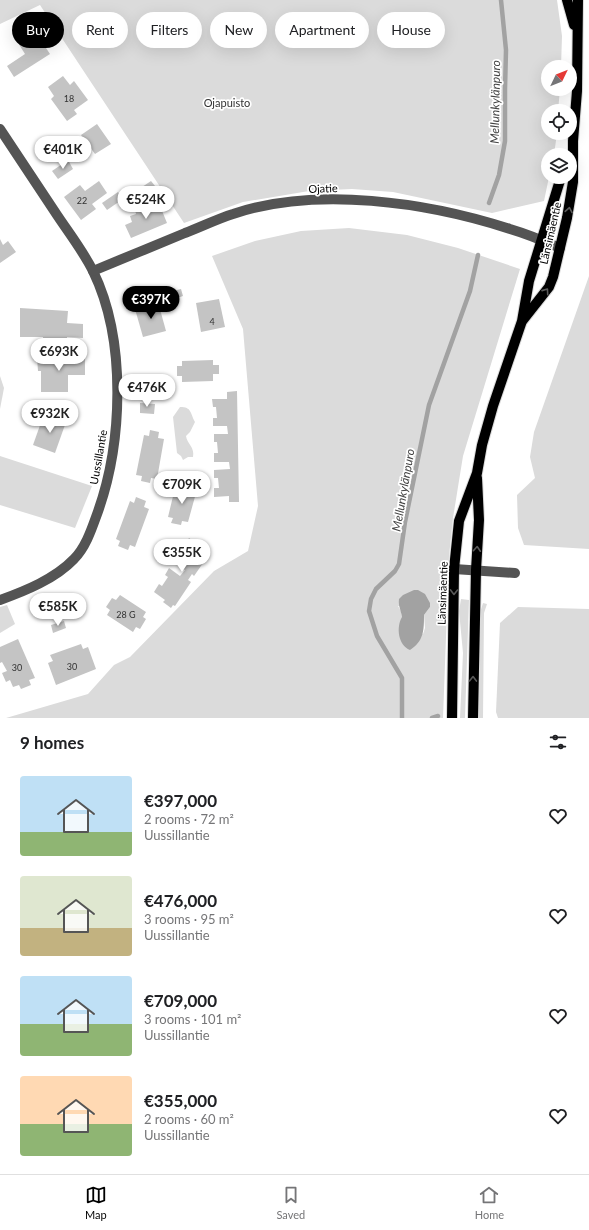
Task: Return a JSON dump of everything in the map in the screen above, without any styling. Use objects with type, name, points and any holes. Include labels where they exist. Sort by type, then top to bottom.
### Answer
[{"type":"main road","name":"Länsimäentie","points":[[568,0],[578,38]]},
{"type":"main road","name":"Länsimäentie","points":[[522,321],[549,287],[560,248],[573,182],[573,141],[577,91],[578,0]]},
{"type":"main road","name":"Länsimäentie","points":[[570,148],[573,141]]},
{"type":"main road","name":"Länsimäentie","points":[[452,718],[454,569],[459,521],[477,473],[482,445],[493,406],[522,321],[529,281],[559,184]]},
{"type":"main road","name":"Länsimäentie","points":[[473,718],[476,570],[479,520],[477,473]]},
{"type":"street","name":"Uussillantie","points":[[0,129],[79,247],[93,271],[102,294],[111,329],[116,360],[118,406],[112,456],[103,497],[90,533],[74,559],[60,571],[42,582],[0,600]]},
{"type":"street","name":"Ojatie","points":[[93,271],[233,214],[263,206],[298,201],[337,199],[363,200],[424,208],[458,215],[508,228],[560,248]]},
{"type":"street","points":[[454,569],[515,573]]},
{"type":"green space","name":"Ojapuisto","points":[[0,0],[557,0],[562,36],[561,60],[541,60],[541,96],[559,96],[559,104],[541,104],[541,140],[556,140],[555,148],[541,148],[541,184],[548,184],[544,201],[492,213],[393,192],[352,189],[309,191],[243,202],[184,223],[64,41],[64,12],[45,12],[40,5],[25,12],[12,12],[12,18],[0,24]]},
{"type":"green space","points":[[349,228],[407,235],[458,248],[520,269],[463,456],[453,518],[449,556],[443,718],[6,718],[88,694],[114,665],[130,657],[214,571],[248,551],[258,506],[243,329],[212,256],[255,241],[301,231]],"holes":[[[398,606],[430,607],[424,615],[425,628],[423,634],[402,617]]]},
{"type":"green space","points":[[589,276],[589,549],[524,545],[518,528],[517,495],[535,478],[530,457],[534,432]]},
{"type":"green space","points":[[0,376],[4,388],[0,409]]},
{"type":"green space","points":[[180,407],[189,409],[195,422],[190,432],[186,436],[193,451],[193,457],[188,457],[183,460],[177,453],[173,417]]},
{"type":"green space","points":[[0,456],[92,486],[75,528],[0,505]]},
{"type":"green space","points":[[461,599],[469,600],[465,718],[460,718],[463,653],[459,611]]},
{"type":"green space","points":[[483,603],[487,604],[484,613],[483,718],[477,718],[479,616]]},
{"type":"green space","points":[[7,605],[15,624],[0,633],[0,607]]},
{"type":"green space","points":[[518,607],[589,609],[589,718],[498,718],[496,712],[500,623]]},
{"type":"shaded area","points":[[414,590],[418,590],[425,594],[430,603],[430,607],[424,615],[421,639],[415,647],[410,650],[403,644],[399,635],[399,626],[402,617],[399,599],[403,595]]},
{"type":"building","points":[[21,48],[46,48],[50,54],[14,77],[7,66],[25,54]]},
{"type":"building","points":[[63,76],[70,85],[74,81],[88,100],[74,110],[77,114],[67,121],[51,99],[54,96],[48,87]]},
{"type":"building","points":[[97,124],[111,144],[95,154],[90,147],[86,150],[81,143],[85,141],[81,135]]},
{"type":"building","points":[[51,141],[57,148],[52,152],[46,145]]},
{"type":"building","points":[[68,160],[73,169],[58,179],[52,171]]},
{"type":"building","points":[[99,181],[107,193],[92,204],[96,209],[81,220],[64,197],[80,185],[85,191]]},
{"type":"building","points":[[151,181],[160,192],[150,199],[142,187]]},
{"type":"building","points":[[118,192],[123,199],[107,210],[102,203]]},
{"type":"building","points":[[158,201],[167,223],[131,238],[125,225],[132,222],[130,216],[136,214],[135,210]]},
{"type":"building","points":[[0,239],[3,245],[8,241],[16,252],[0,263]]},
{"type":"building","points":[[181,289],[183,296],[171,300],[169,292]]},
{"type":"building","points":[[219,299],[225,327],[201,332],[196,303]]},
{"type":"building","points":[[158,302],[166,331],[143,337],[135,309]]},
{"type":"building","points":[[20,308],[68,311],[67,323],[83,324],[83,338],[67,337],[67,341],[55,341],[43,340],[43,337],[20,337]]},
{"type":"building","points":[[85,357],[85,375],[68,375],[68,392],[41,392],[41,371],[38,371],[37,358]]},
{"type":"building","points":[[213,360],[213,365],[219,365],[219,374],[213,374],[213,381],[182,382],[182,376],[177,376],[177,366],[182,366],[182,361]]},
{"type":"building","points":[[237,391],[239,502],[229,502],[229,496],[214,497],[214,488],[219,488],[218,478],[214,478],[214,470],[230,469],[229,462],[214,462],[214,453],[218,453],[217,442],[214,442],[214,434],[228,434],[227,426],[213,426],[213,418],[217,418],[216,407],[213,407],[212,399],[227,399],[227,392]]},
{"type":"building","points":[[140,403],[155,404],[154,414],[140,413]]},
{"type":"building","points":[[44,414],[66,422],[55,453],[33,445]]},
{"type":"building","points":[[150,430],[159,432],[158,438],[164,439],[157,479],[151,478],[150,483],[141,481],[142,476],[136,475],[144,435],[149,436]]},
{"type":"building","points":[[182,483],[191,486],[190,492],[196,493],[188,522],[182,521],[181,525],[171,523],[173,518],[168,517],[175,488],[180,489]]},
{"type":"building","points":[[136,497],[146,501],[144,507],[149,509],[135,547],[130,545],[128,550],[118,546],[120,541],[116,539],[130,501],[134,503]]},
{"type":"building","points":[[189,538],[210,553],[194,576],[192,574],[188,580],[191,582],[175,606],[173,605],[171,608],[163,602],[165,600],[154,592],[159,584],[162,586],[168,577],[165,575],[169,568],[180,576],[185,570],[173,562],[179,554],[182,557],[187,548],[184,546]]},
{"type":"building","points":[[120,595],[146,612],[143,617],[146,619],[140,629],[136,627],[133,632],[107,615],[110,610],[106,607],[112,598],[116,600]]},
{"type":"building","points":[[64,621],[66,628],[53,633],[51,625]]},
{"type":"building","points":[[18,639],[35,678],[29,680],[31,685],[21,689],[19,685],[13,687],[10,680],[6,682],[2,673],[7,671],[2,662],[0,663],[0,647]]},
{"type":"building","points":[[81,644],[83,649],[88,647],[96,669],[56,685],[48,663],[53,661],[50,655]]},
{"type":"waterway","name":"Mellunkylänpuro","points":[[489,203],[499,175],[505,141],[506,50],[501,0]]},
{"type":"waterway","name":"Mellunkylänpuro","points":[[402,718],[402,678],[377,636],[369,611],[371,599],[376,589],[395,571],[399,564],[405,522],[429,405],[470,291],[478,255]]},
{"type":"waterway","points":[[432,718],[438,716]]}]
